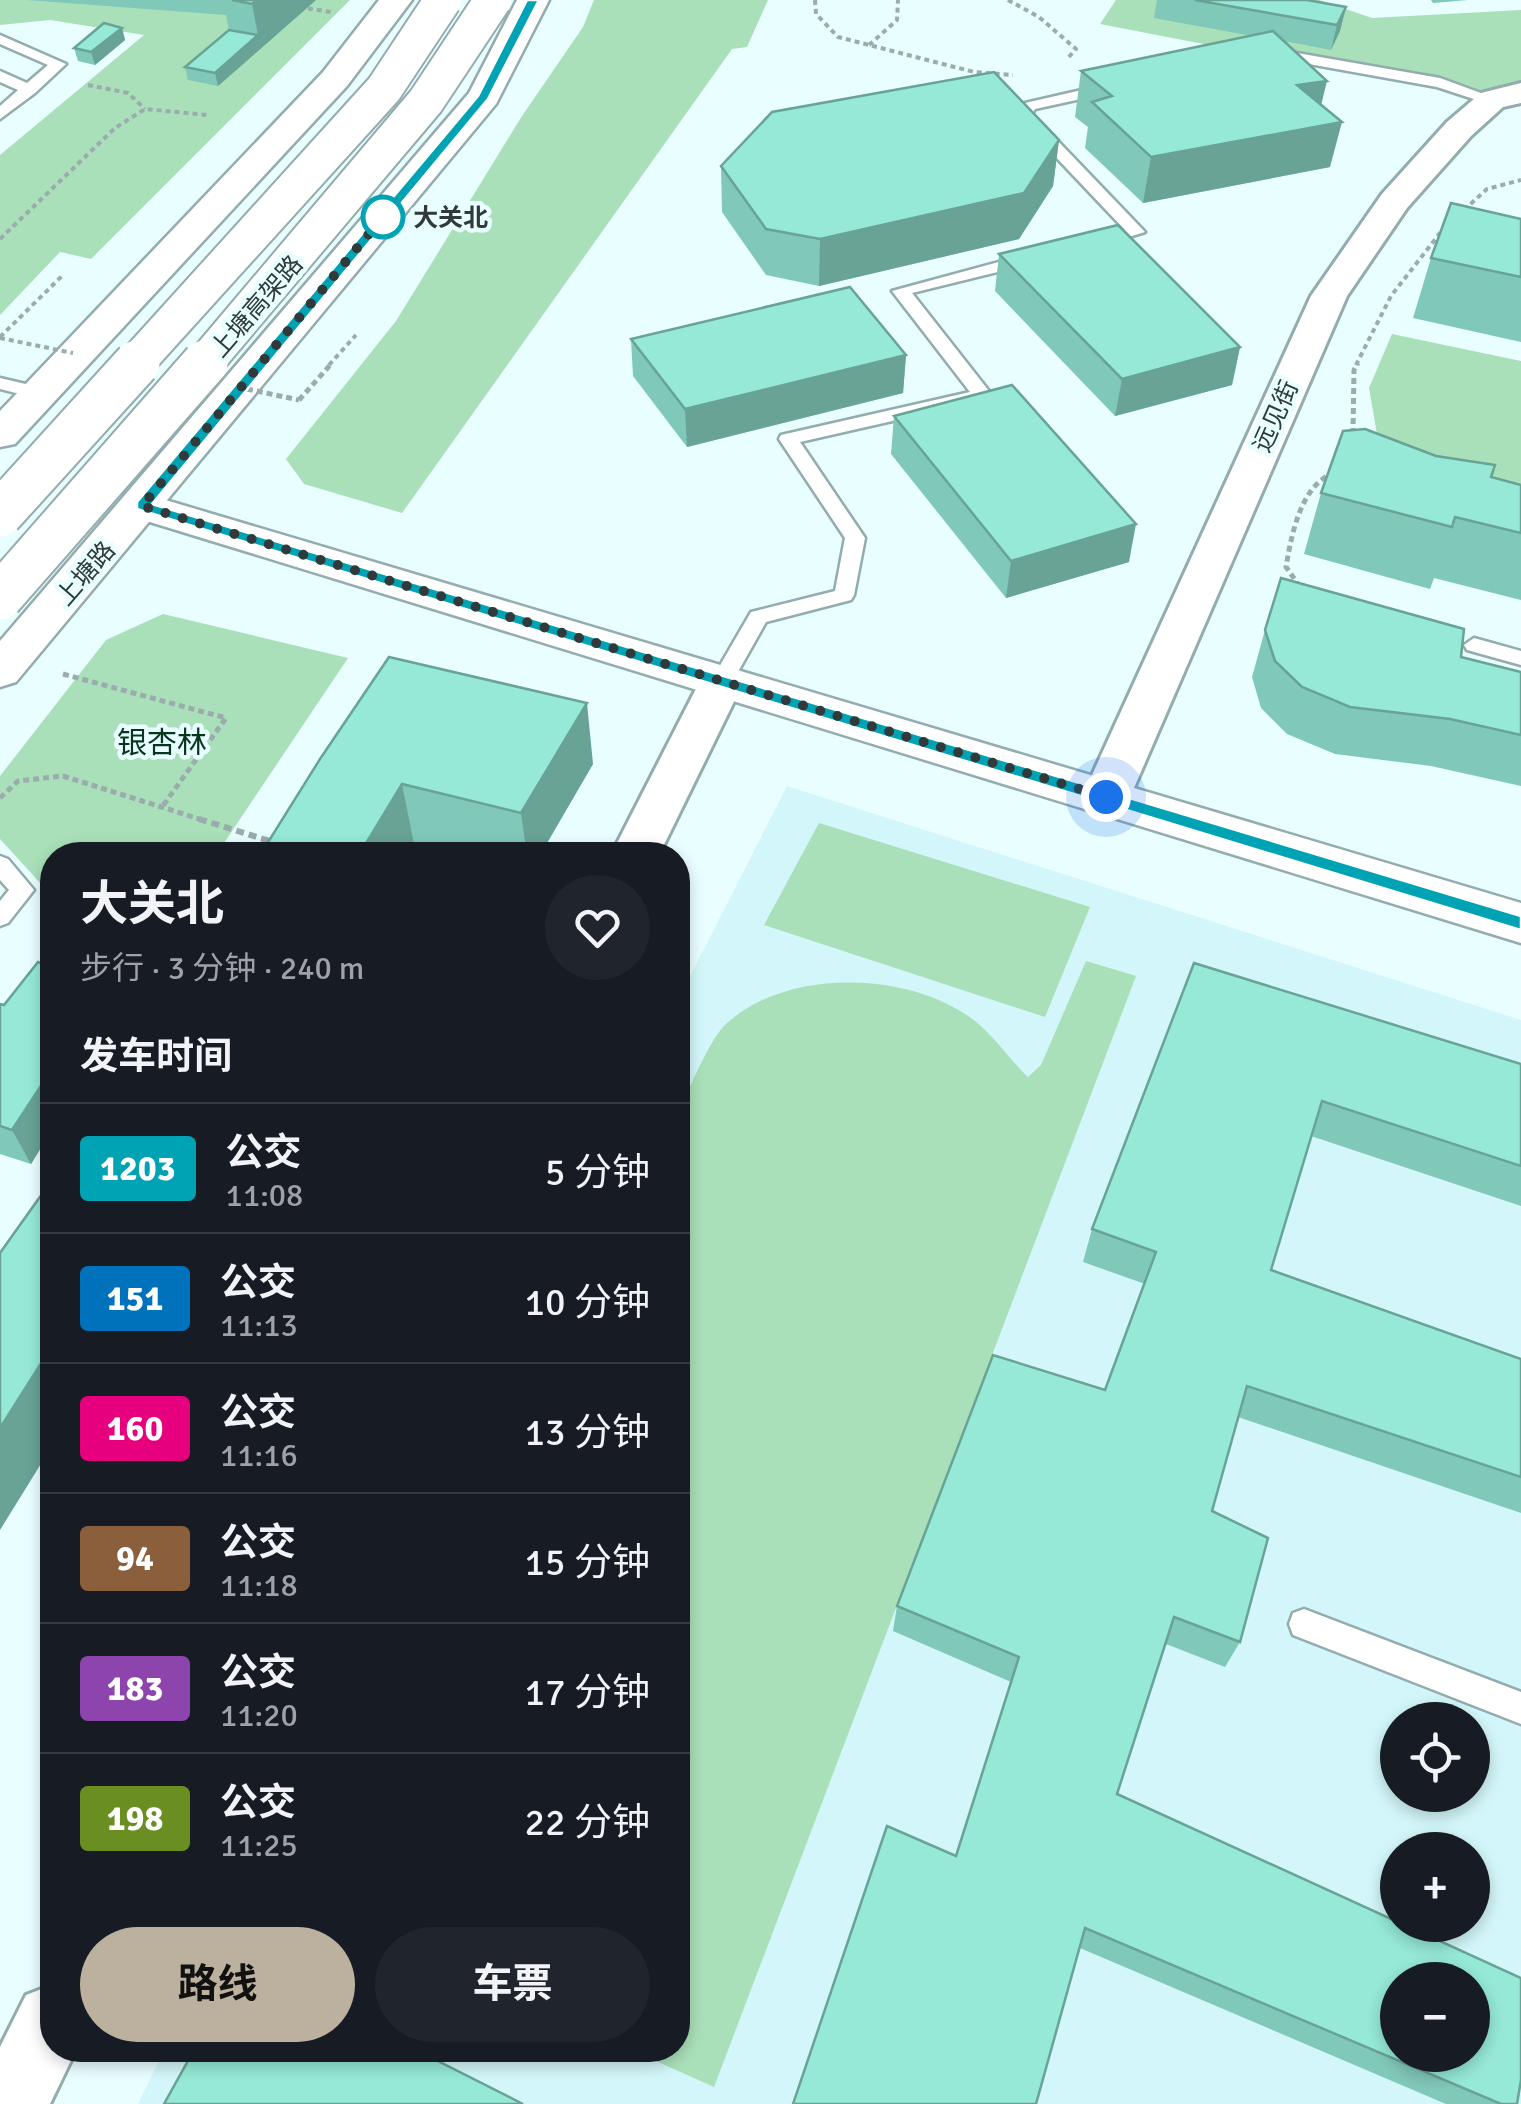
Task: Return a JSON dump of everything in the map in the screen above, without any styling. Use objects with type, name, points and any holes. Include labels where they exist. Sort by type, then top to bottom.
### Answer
[{"type":"main road","points":[[0,435],[335,79],[396,0]]},
{"type":"main road","name":"上塘高架路","points":[[0,514],[384,89],[443,0]]},
{"type":"main road","name":"上塘高架路","points":[[0,597],[300,256],[426,100],[493,0]]},
{"type":"main road","name":"上塘路","points":[[5,665],[484,97],[533,0]]},
{"type":"main road","points":[[142,506],[1521,922]]},
{"type":"street","name":"远见街","points":[[1106,797],[1329,296],[1394,201],[1459,129],[1506,96]]},
{"type":"street","points":[[642,842],[722,681]]},
{"type":"street","points":[[11,2104],[40,2045]]},
{"type":"lane","points":[[0,38],[58,64],[0,114]]},
{"type":"lane","points":[[1245,59],[1274,52],[1506,96]]},
{"type":"lane","points":[[0,76],[30,90]]},
{"type":"lane","points":[[1082,246],[1137,232],[1024,116],[1030,106],[1136,83]]},
{"type":"lane","points":[[722,681],[758,617],[844,594],[854,538],[788,439],[982,395],[902,291],[1046,255]]},
{"type":"lane","points":[[0,383],[40,393]]},
{"type":"lane","points":[[1474,645],[1521,658]]},
{"type":"lane","points":[[0,864],[22,890],[0,917]]},
{"type":"lane","points":[[1304,1624],[1521,1708]]},
{"type":"path","points":[[814,0],[816,14],[838,37],[974,72],[1022,74]]},
{"type":"path","points":[[869,45],[897,20],[898,0]]},
{"type":"path","points":[[1008,0],[1039,17],[1076,49],[1060,62]]},
{"type":"path","points":[[290,6],[342,14]]},
{"type":"path","points":[[46,77],[128,93],[145,108],[207,115]]},
{"type":"path","points":[[0,238],[114,128],[145,108]]},
{"type":"path","points":[[1462,212],[1487,189],[1521,180]]},
{"type":"path","points":[[1352,440],[1354,370],[1391,296],[1449,224]]},
{"type":"path","points":[[1436,236],[1455,241]]},
{"type":"path","points":[[0,337],[62,276]]},
{"type":"path","points":[[299,400],[356,334]]},
{"type":"path","points":[[1309,599],[1286,567],[1292,530],[1320,478],[1334,473]]},
{"type":"path","points":[[5,665],[226,718],[162,807]]},
{"type":"path","points":[[0,798],[18,781],[64,776],[273,842]]},
{"type":"shaded area","points":[[787,786],[1521,1020],[1521,2104],[138,2104],[158,2062],[690,2062],[690,976]]},
{"type":"green space","points":[[0,0],[350,0],[91,259],[60,252],[0,315],[0,155],[144,35],[50,20],[0,25]]},
{"type":"green space","points":[[594,0],[768,0],[747,47],[732,49],[402,513],[304,484],[286,459],[396,321],[522,116],[583,27]]},
{"type":"green space","points":[[1116,0],[1319,0],[1372,18],[1521,10],[1521,81],[1466,95],[1100,24]]},
{"type":"green space","points":[[1392,334],[1521,361],[1521,502],[1380,452],[1369,388]]},
{"type":"green space","name":"银杏林","points":[[163,614],[348,658],[225,842],[40,842],[40,883],[0,839],[0,776],[106,640]]},
{"type":"green space","points":[[819,823],[1090,907],[1045,1017],[764,925]]},
{"type":"green space","points":[[1086,961],[1136,976],[714,2087],[658,2062],[690,2062],[690,1087],[725,1025],[751,1006],[781,993],[849,982],[918,992],[948,1004],[982,1027],[1028,1077],[1041,1065]]},
{"type":"building","points":[[1195,0],[1307,0],[1346,7],[1337,25]]},
{"type":"building","points":[[104,23],[122,28],[91,52],[74,48]]},
{"type":"building","points":[[229,30],[258,35],[215,73],[185,67]]},
{"type":"building","points":[[1273,31],[1327,81],[1297,85],[1342,122],[1151,157],[1092,102],[1112,96],[1081,71]]},
{"type":"building","points":[[994,72],[1059,140],[1024,193],[820,239],[766,229],[721,166],[772,112]]},
{"type":"building","points":[[1451,203],[1521,219],[1521,277],[1431,258]]},
{"type":"building","points":[[1118,225],[1240,347],[1122,379],[999,254]]},
{"type":"building","points":[[850,287],[906,355],[685,409],[631,339]]},
{"type":"building","points":[[1012,385],[1136,524],[1011,561],[894,416]]},
{"type":"building","points":[[1365,429],[1436,456],[1495,465],[1491,477],[1521,485],[1521,533],[1455,517],[1452,527],[1321,493],[1343,431]]},
{"type":"building","points":[[1281,578],[1464,629],[1461,657],[1521,672],[1521,735],[1450,719],[1350,707],[1302,687],[1275,661],[1265,630]]},
{"type":"building","points":[[389,657],[587,703],[521,813],[402,784],[367,842],[268,842]]},
{"type":"building","points":[[40,963],[40,1087],[12,1130],[0,1126],[0,1004],[4,1005]]},
{"type":"building","points":[[1194,963],[1521,1064],[1521,1166],[1322,1101],[1271,1270],[1521,1359],[1521,1477],[1247,1386],[1212,1511],[1268,1538],[1240,1642],[1174,1617],[1117,1794],[1380,1914],[1380,1942],[1442,1942],[1486,1962],[1380,1962],[1380,2053],[1085,1928],[1036,2104],[793,2104],[887,1826],[956,1856],[1019,1657],[897,1606],[993,1355],[1105,1390],[1156,1252],[1092,1229]]},
{"type":"building","points":[[40,1197],[40,1365],[0,1428],[0,1253]]},
{"type":"building","points":[[1490,1964],[1521,1978],[1521,2080],[1517,2104],[1501,2104],[1425,2072],[1490,2072]]},
{"type":"building","points":[[187,2062],[440,2062],[523,2104],[164,2104]]},
{"type":"bus line","name":"1203","points":[[533,0],[484,97],[142,506],[1521,923]]},
{"type":"place","name":"大关北","points":[[383,217]]},
{"type":"route","points":[[383,217],[393,205],[142,506],[1106,797]]}]
